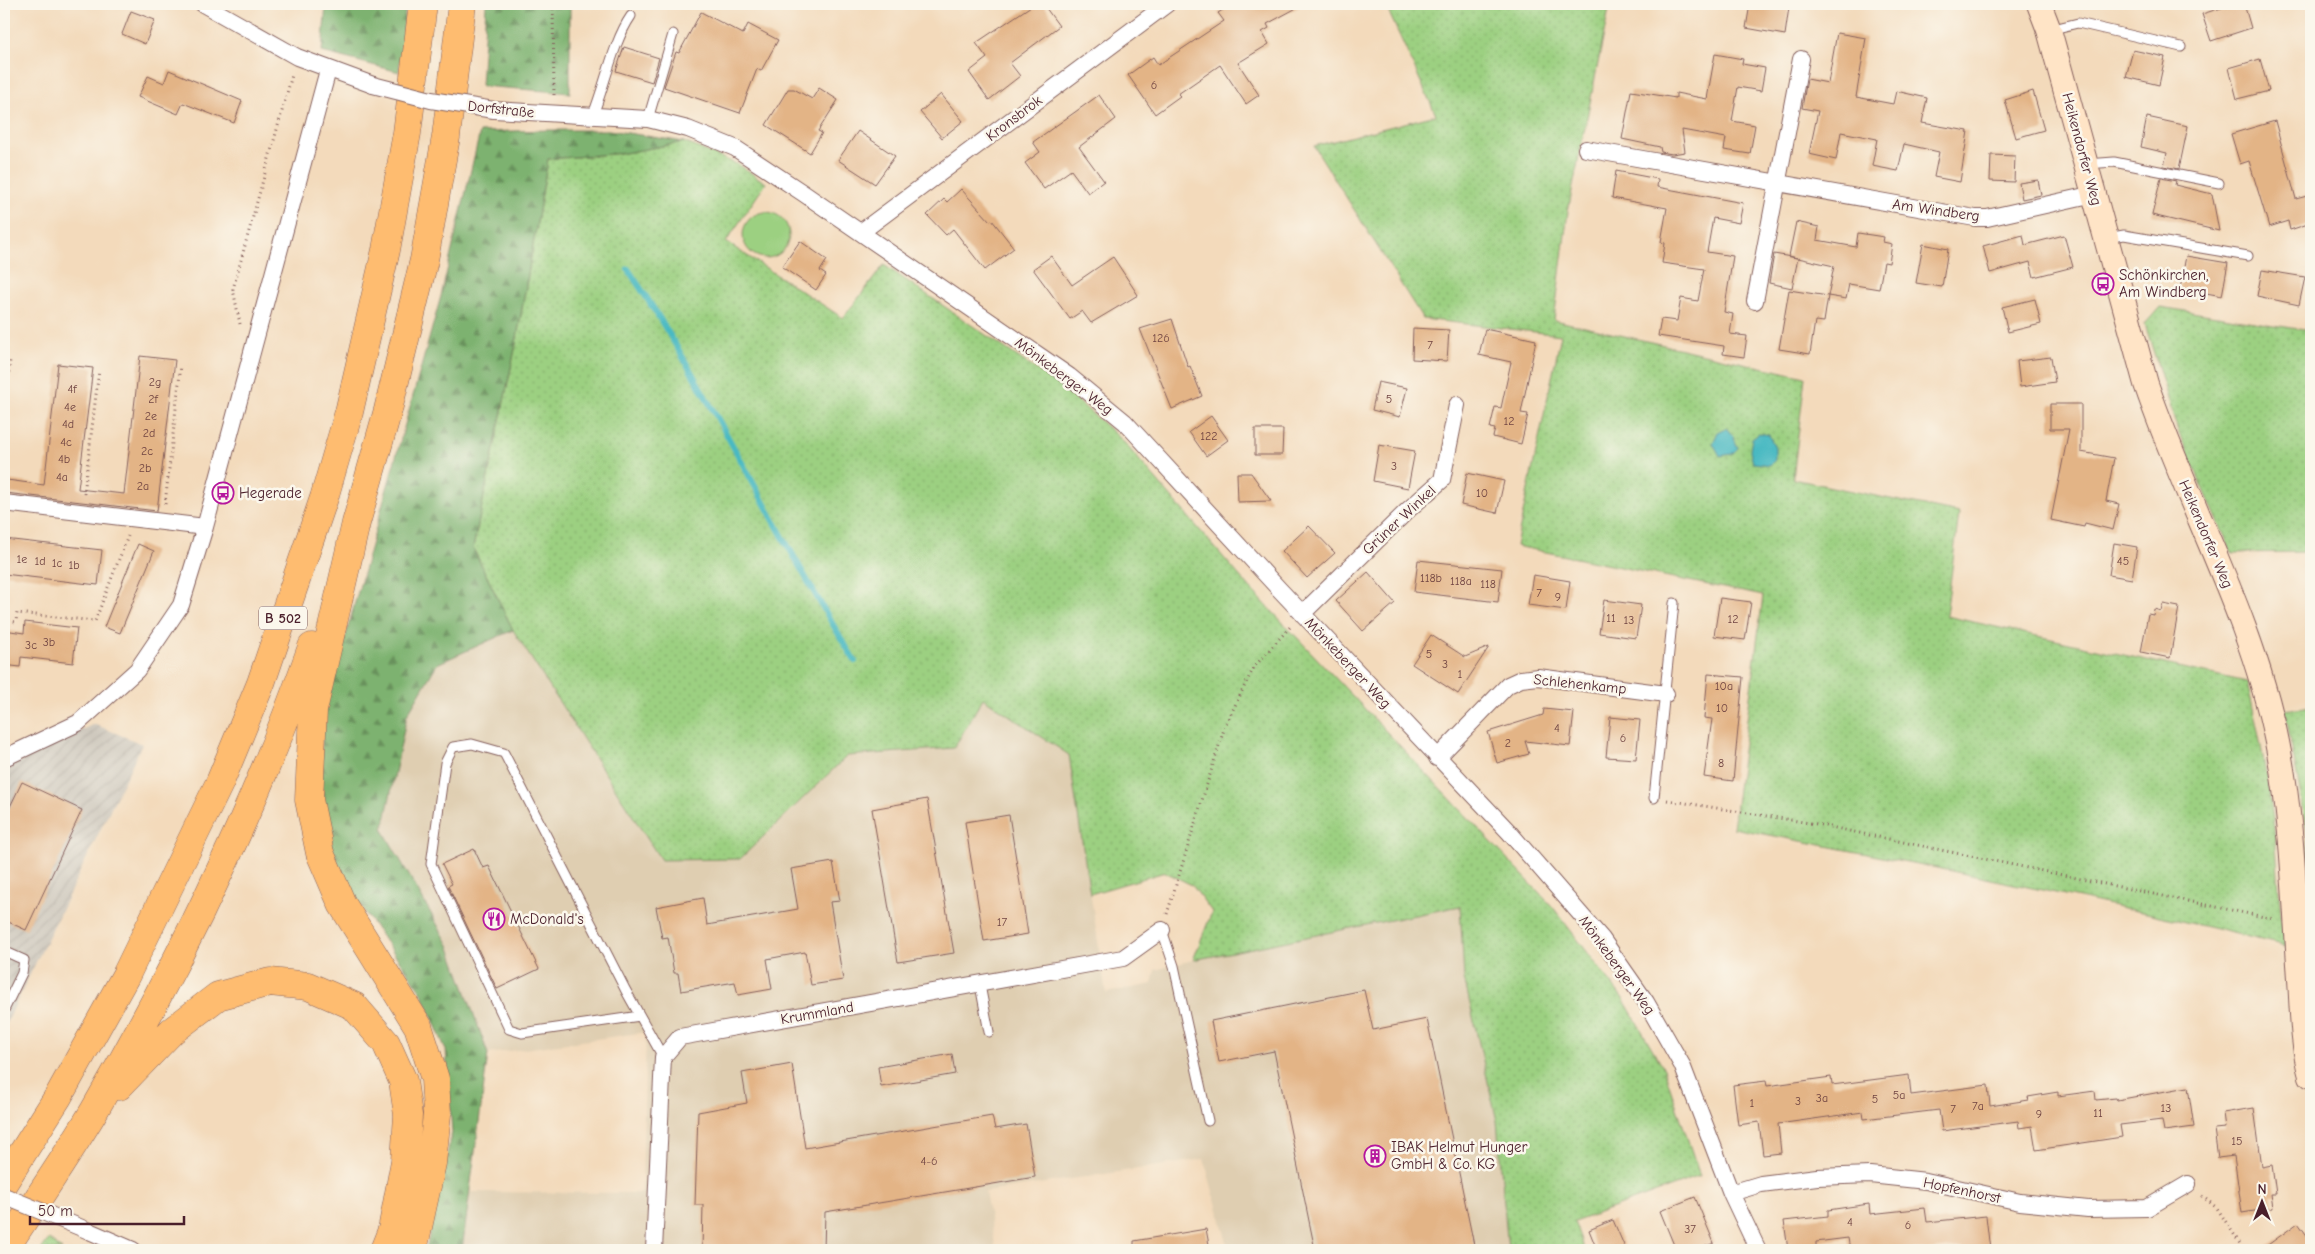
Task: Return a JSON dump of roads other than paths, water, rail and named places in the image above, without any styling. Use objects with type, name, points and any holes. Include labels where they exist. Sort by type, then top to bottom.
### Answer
[{"type":"highway","name":"B 502","points":[[4,1182],[58,1097],[126,975],[220,782],[261,683],[324,498],[349,412],[388,240],[407,133],[423,4]]},
{"type":"highway","name":"B 502","points":[[4,1250],[93,1112],[170,976],[255,798],[295,696],[356,523],[388,410],[424,260],[446,137],[462,4]]},
{"type":"highway","points":[[356,523],[313,710],[309,800],[320,853],[342,904],[418,1026],[435,1079],[437,1114],[432,1163],[413,1250]]},
{"type":"highway","points":[[93,1112],[172,1031],[218,996],[270,982],[308,986],[354,1006],[386,1043],[403,1082],[408,1115],[406,1161],[392,1230],[384,1250]]},
{"type":"street","name":"Dorfstraße","points":[[203,4],[297,57],[373,85],[431,100],[494,110],[648,119],[688,129],[735,148],[803,193]]},
{"type":"street","name":"Kronsbrok","points":[[861,232],[1167,4]]},
{"type":"street","name":"Heikendorfer Weg","points":[[2039,4],[2049,30],[2135,348],[2165,438],[2246,627],[2264,686],[2277,742],[2286,797],[2297,924],[2302,1014],[2311,1076]]},
{"type":"street","points":[[1755,302],[1801,59]]},
{"type":"street","points":[[4,758],[78,723],[137,670],[181,605],[205,527],[328,70]]},
{"type":"street","name":"Am Windberg","points":[[1586,149],[1975,218],[1987,218],[2094,194]]},
{"type":"street","name":"Mönkeberger Weg","points":[[803,193],[1069,376],[1125,422],[1302,614],[1509,832],[1602,940],[1646,1002],[1682,1065],[1731,1193],[1758,1250]]},
{"type":"street","name":"Grüner Winkel","points":[[1302,614],[1408,510],[1442,480],[1457,405]]},
{"type":"street","points":[[4,503],[205,527]]},
{"type":"street","name":"Schlehenkamp","points":[[1437,758],[1508,686],[1521,679],[1538,677],[1666,694]]},
{"type":"street","name":"Krummland","points":[[663,1056],[680,1037],[1123,958],[1162,930]]},
{"type":"street","points":[[654,1250],[663,1056]]},
{"type":"street","name":"Hopfenhorst","points":[[1731,1193],[1761,1184],[1817,1177],[1870,1175],[1926,1181],[2020,1202],[2088,1210],[2147,1208],[2188,1184]]},
{"type":"street","points":[[4,1196],[133,1250]]},
{"type":"lane","points":[[592,117],[604,90],[622,28],[631,16]]},
{"type":"lane","points":[[2049,30],[2078,23],[2181,47]]},
{"type":"lane","points":[[648,119],[673,34]]},
{"type":"lane","points":[[2086,164],[2114,162],[2219,183]]},
{"type":"lane","points":[[2106,239],[2124,235],[2248,256]]},
{"type":"lane","points":[[1654,798],[1674,603]]},
{"type":"lane","points":[[640,1016],[522,1033],[509,1029],[431,864],[445,762],[453,748],[472,744],[504,753],[640,1016],[663,1056]]},
{"type":"lane","points":[[1162,930],[1174,966],[1208,1121]]},
{"type":"lane","points":[[4,950],[24,960],[22,973],[4,1010]]},
{"type":"lane","points":[[980,985],[989,1032]]},
{"type":"water","points":[[1726,428],[1733,436],[1738,448],[1732,454],[1720,456],[1713,443],[1718,432]]},
{"type":"water","points":[[1759,433],[1769,435],[1775,447],[1775,460],[1770,465],[1753,463],[1750,451],[1752,438]]},
{"type":"waterway","points":[[628,269],[688,365],[826,613],[855,661]]},
{"type":"place","name":"Schönkirchen, Am Windberg","points":[[2103,284]]},
{"type":"place","name":"Hegerade","points":[[223,493]]},
{"type":"place","name":"McDonald's","points":[[494,919]]},
{"type":"place","name":"IBAK Helmut Hunger GmbH & Co. KG","points":[[1375,1156]]}]
